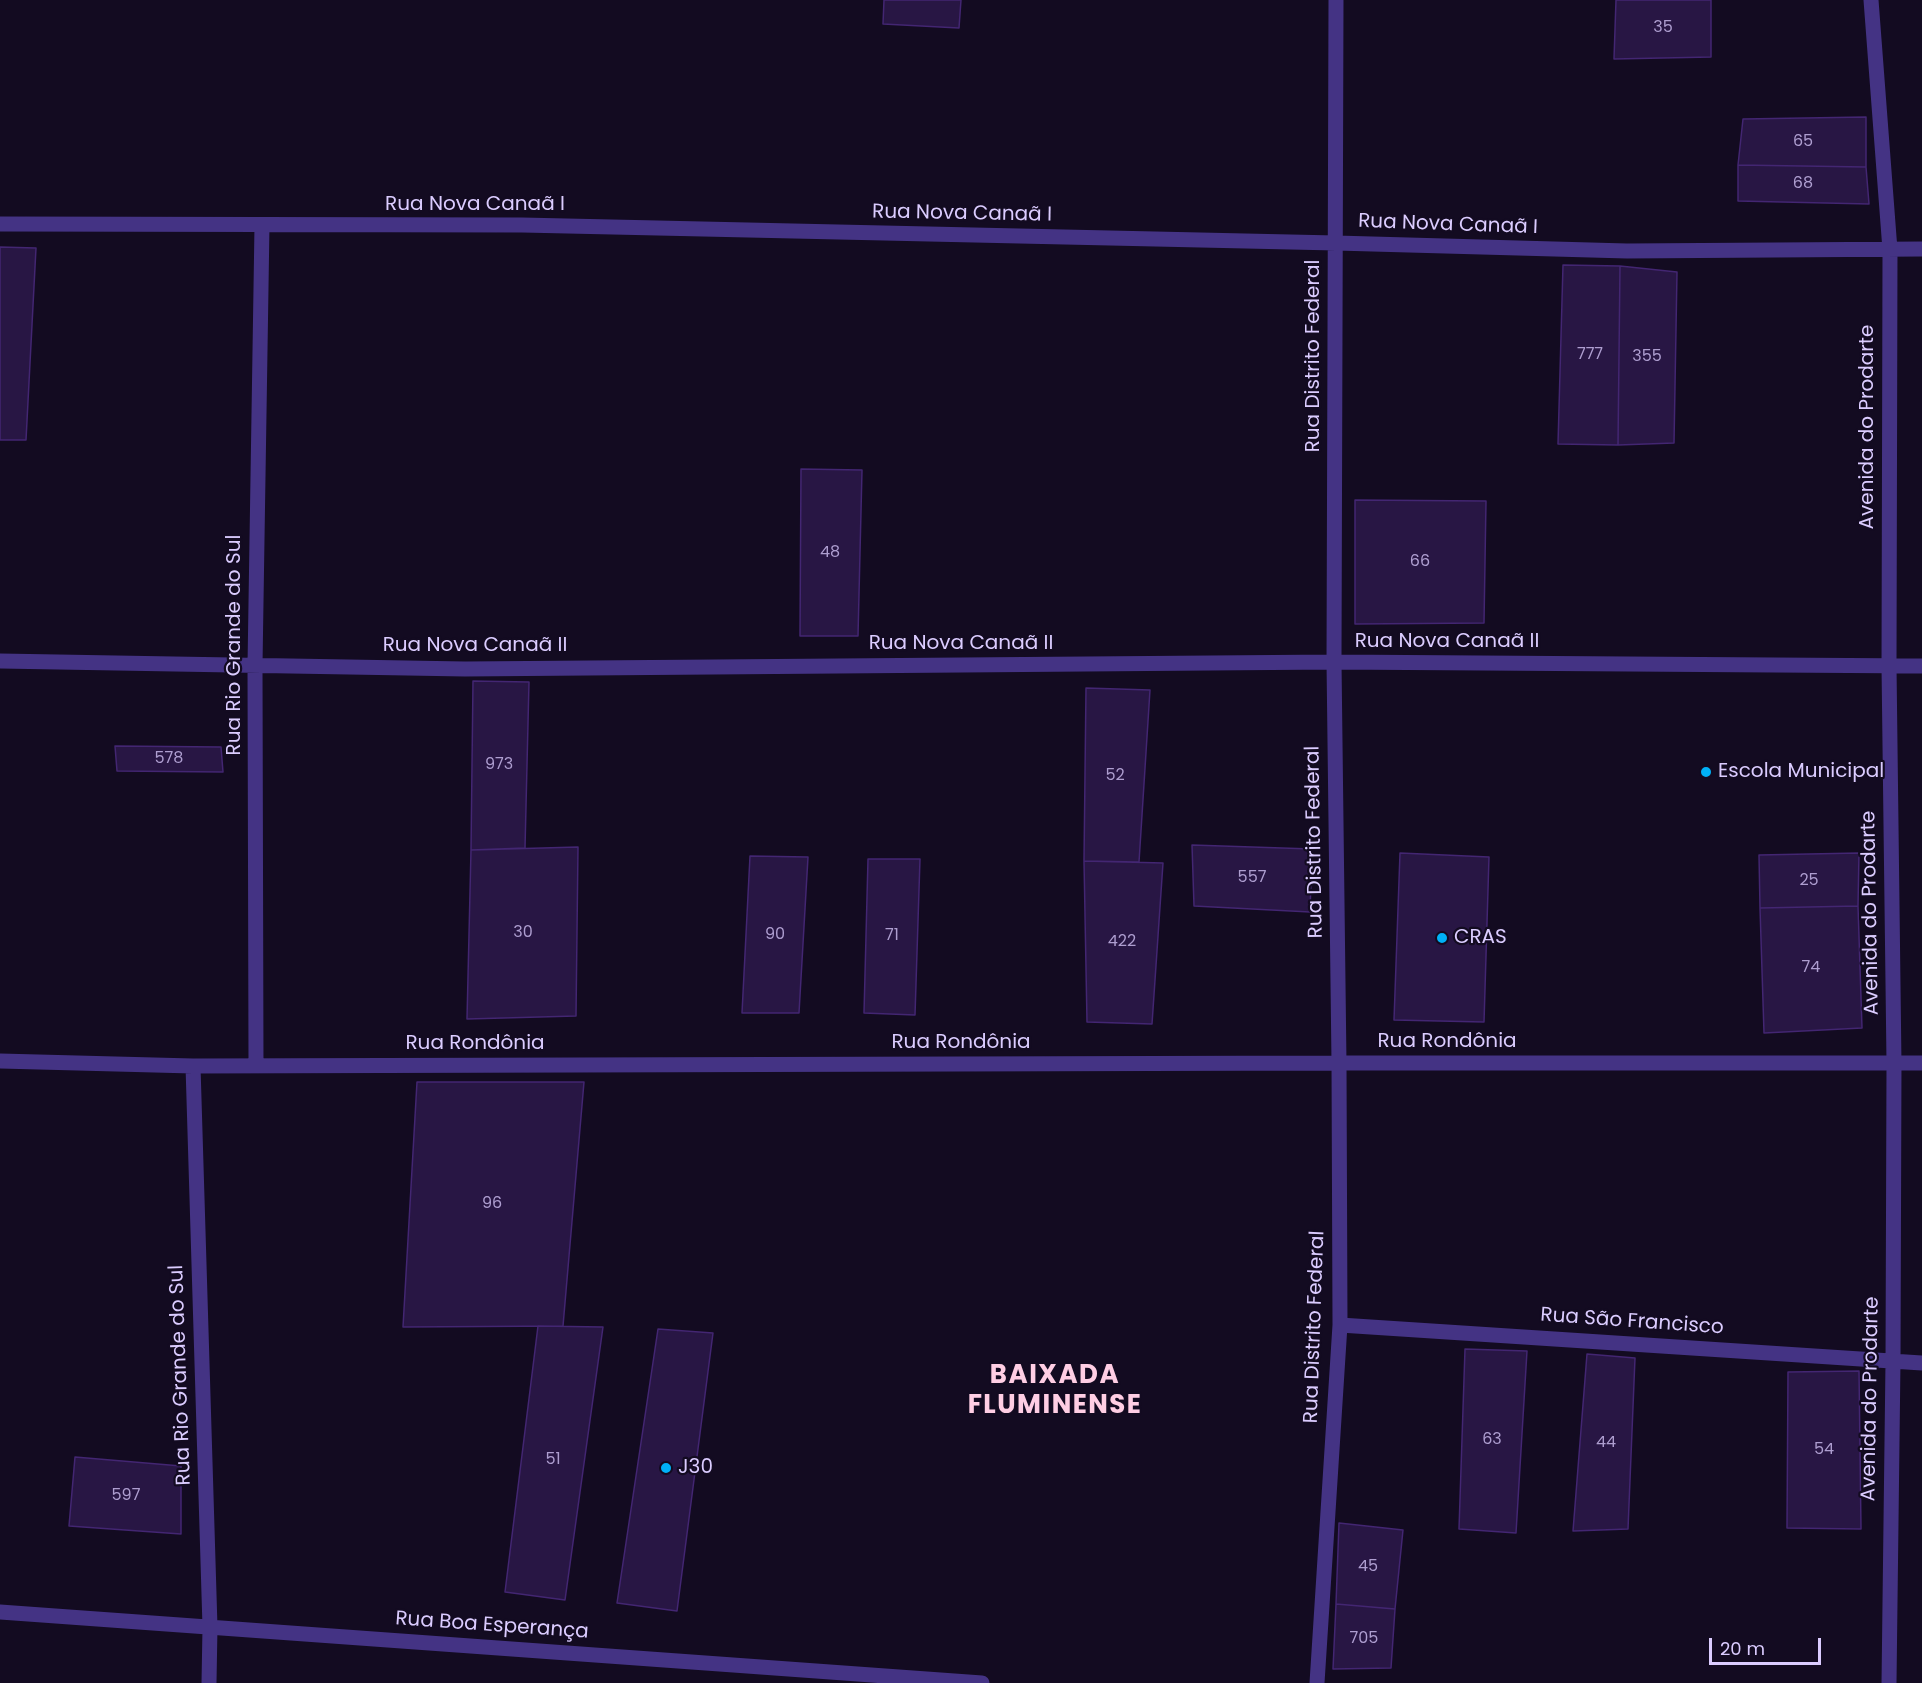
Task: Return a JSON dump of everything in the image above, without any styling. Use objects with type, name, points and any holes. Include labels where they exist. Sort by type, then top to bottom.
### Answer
[{"type":"street","name":"Rua Distrito Federal","points":[[1317,1683],[1340,1325],[1334,662],[1336,0]]},
{"type":"street","name":"Avenida do Prodarte","points":[[1871,0],[1890,249],[1889,666],[1894,1063],[1889,1683]]},
{"type":"street","name":"Rua Nova Canaã I","points":[[0,224],[534,225],[1627,251],[1922,249]]},
{"type":"street","name":"Rua Rio Grande do Sul","points":[[256,1065],[255,665],[262,225]]},
{"type":"street","name":"Rua Nova Canaã II","points":[[0,661],[465,669],[1334,662],[1922,666]]},
{"type":"street","name":"Rua Rondônia","points":[[0,1061],[193,1066],[1339,1062],[1922,1063]]},
{"type":"street","name":"Rua Rio Grande do Sul","points":[[193,1066],[210,1627],[209,1683]]},
{"type":"street","name":"Rua São Francisco","points":[[1340,1325],[1922,1363]]},
{"type":"street","name":"Rua Boa Esperança","points":[[0,1612],[982,1683]]},
{"type":"building","points":[[884,0],[961,0],[959,28],[883,24]]},
{"type":"building","points":[[1616,0],[1711,0],[1711,57],[1614,59]]},
{"type":"building","points":[[1866,117],[1866,167],[1738,165],[1743,119]]},
{"type":"building","points":[[1738,165],[1866,167],[1869,204],[1738,201]]},
{"type":"building","points":[[0,247],[36,248],[26,440],[0,440]]},
{"type":"building","points":[[1563,265],[1620,266],[1618,445],[1558,444]]},
{"type":"building","points":[[1620,266],[1677,272],[1674,443],[1618,445]]},
{"type":"building","points":[[801,469],[862,470],[858,636],[800,636]]},
{"type":"building","points":[[1355,500],[1486,501],[1484,623],[1355,624]]},
{"type":"building","points":[[473,681],[529,682],[525,848],[471,850]]},
{"type":"building","points":[[1086,688],[1150,690],[1139,862],[1084,861]]},
{"type":"building","points":[[115,746],[221,747],[223,772],[117,771]]},
{"type":"building","points":[[1192,845],[1312,849],[1310,912],[1194,906]]},
{"type":"building","points":[[578,847],[576,1016],[467,1019],[471,850]]},
{"type":"building","name":"CRAS","points":[[1400,853],[1489,857],[1484,1022],[1394,1020]]},
{"type":"building","points":[[1859,853],[1858,906],[1760,908],[1759,855]]},
{"type":"building","points":[[750,856],[808,857],[799,1013],[742,1013]]},
{"type":"building","points":[[868,859],[920,859],[915,1015],[864,1013]]},
{"type":"building","points":[[1084,861],[1163,863],[1152,1024],[1087,1022]]},
{"type":"building","points":[[1858,906],[1862,1028],[1764,1033],[1760,908]]},
{"type":"building","points":[[417,1082],[584,1082],[563,1326],[403,1327]]},
{"type":"building","points":[[538,1326],[603,1327],[565,1600],[505,1592]]},
{"type":"building","name":"J30","points":[[658,1329],[713,1333],[677,1611],[617,1603]]},
{"type":"building","points":[[1465,1349],[1527,1351],[1516,1533],[1459,1529]]},
{"type":"building","points":[[1587,1354],[1635,1358],[1628,1529],[1573,1531]]},
{"type":"building","points":[[1859,1371],[1861,1529],[1787,1528],[1788,1372]]},
{"type":"building","points":[[75,1457],[181,1466],[181,1534],[69,1526]]},
{"type":"building","points":[[1339,1523],[1403,1530],[1395,1609],[1336,1604]]},
{"type":"building","points":[[1336,1604],[1395,1609],[1391,1668],[1333,1669]]},
{"type":"place","name":"Escola Municipal","points":[[1706,772]]},
{"type":"place","name":"CRAS","points":[[1442,938]]},
{"type":"place","name":"J30","points":[[666,1468]]},
{"type":"district","name":"BAIXADA FLUMINENSE","points":[[1055,1391]]}]
